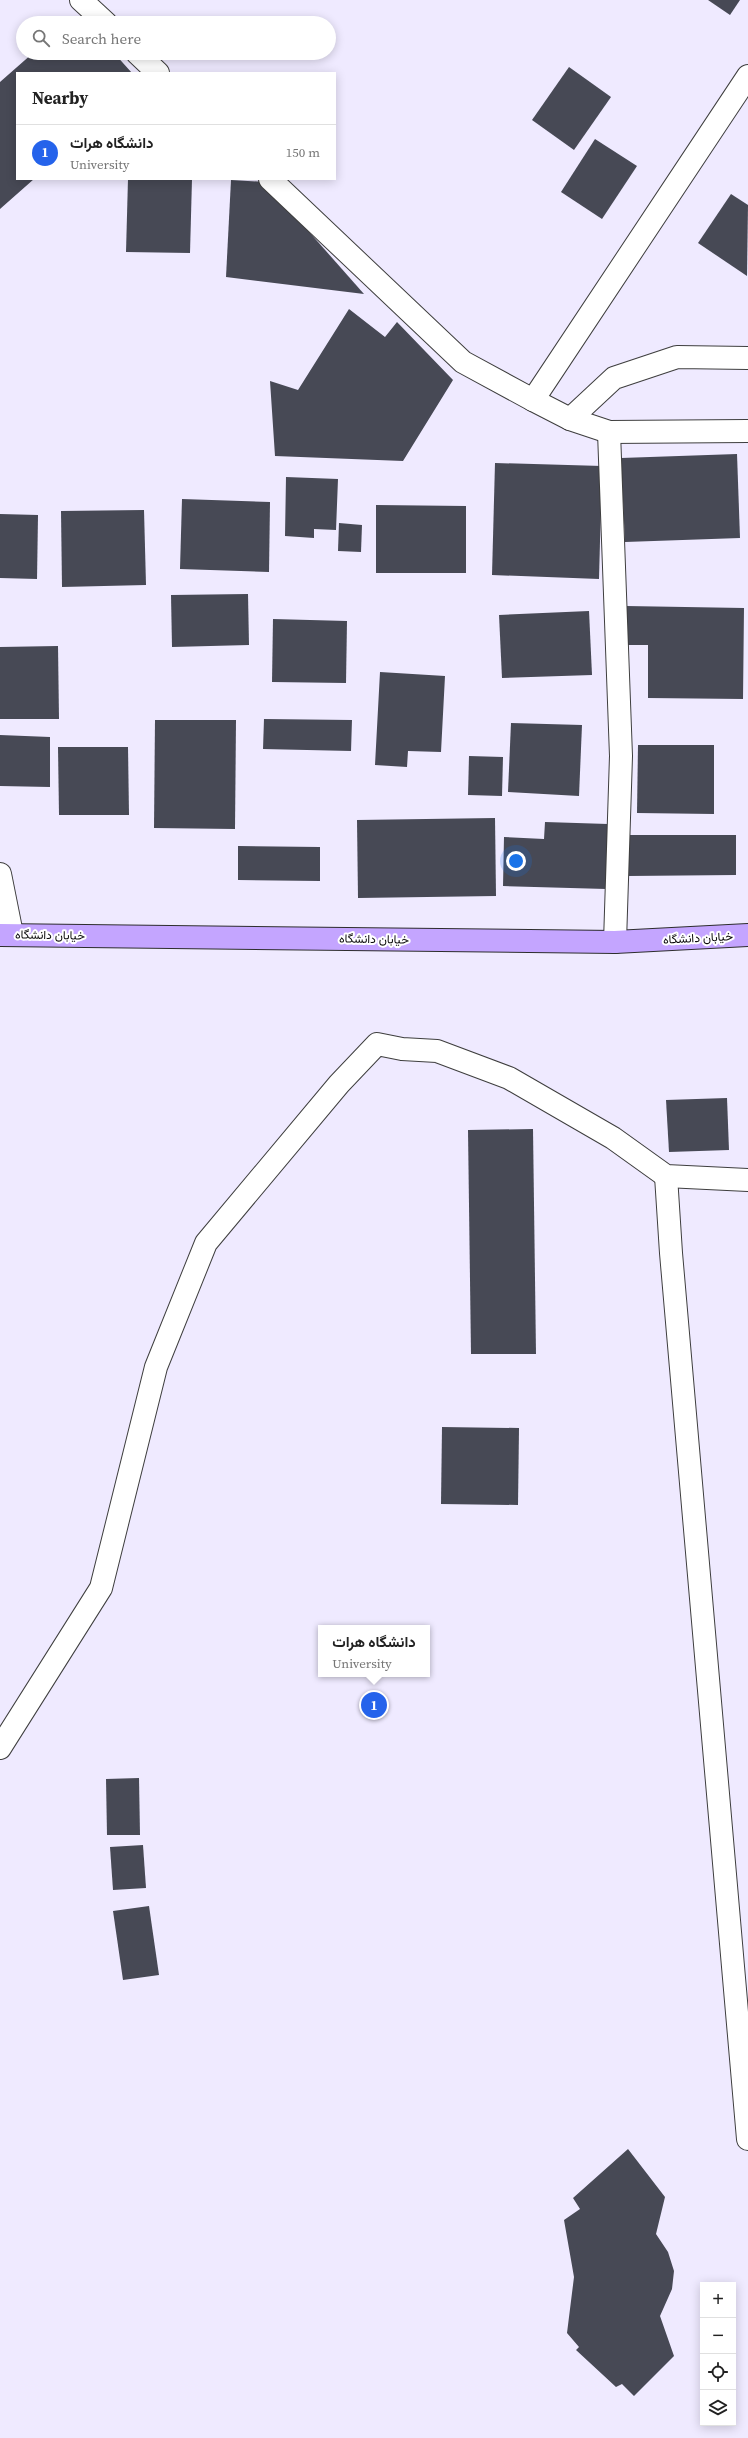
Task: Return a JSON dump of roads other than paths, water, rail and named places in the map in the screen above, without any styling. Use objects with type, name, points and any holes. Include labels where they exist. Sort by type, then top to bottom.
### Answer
[{"type":"street","points":[[82,0],[99,16]]},
{"type":"street","points":[[144,60],[157,72]]},
{"type":"street","points":[[533,400],[748,76]]},
{"type":"street","points":[[271,180],[463,362],[533,400],[570,419],[609,432],[748,431]]},
{"type":"street","points":[[570,419],[614,378],[677,357],[748,358]]},
{"type":"street","points":[[609,432],[621,756],[615,942]]},
{"type":"street","points":[[0,874],[6,934]]},
{"type":"street","name":"خیابان دانشگاه","points":[[6,934],[615,942],[748,935]]},
{"type":"street","points":[[0,1748],[101,1588],[156,1367],[206,1243],[338,1084],[377,1044],[402,1049],[437,1051],[509,1078],[613,1138],[666,1176],[748,1180]]},
{"type":"street","points":[[666,1176],[671,1261],[748,2139]]},
{"type":"place","name":"دانشگاه هرات","points":[[374,1705]]}]
